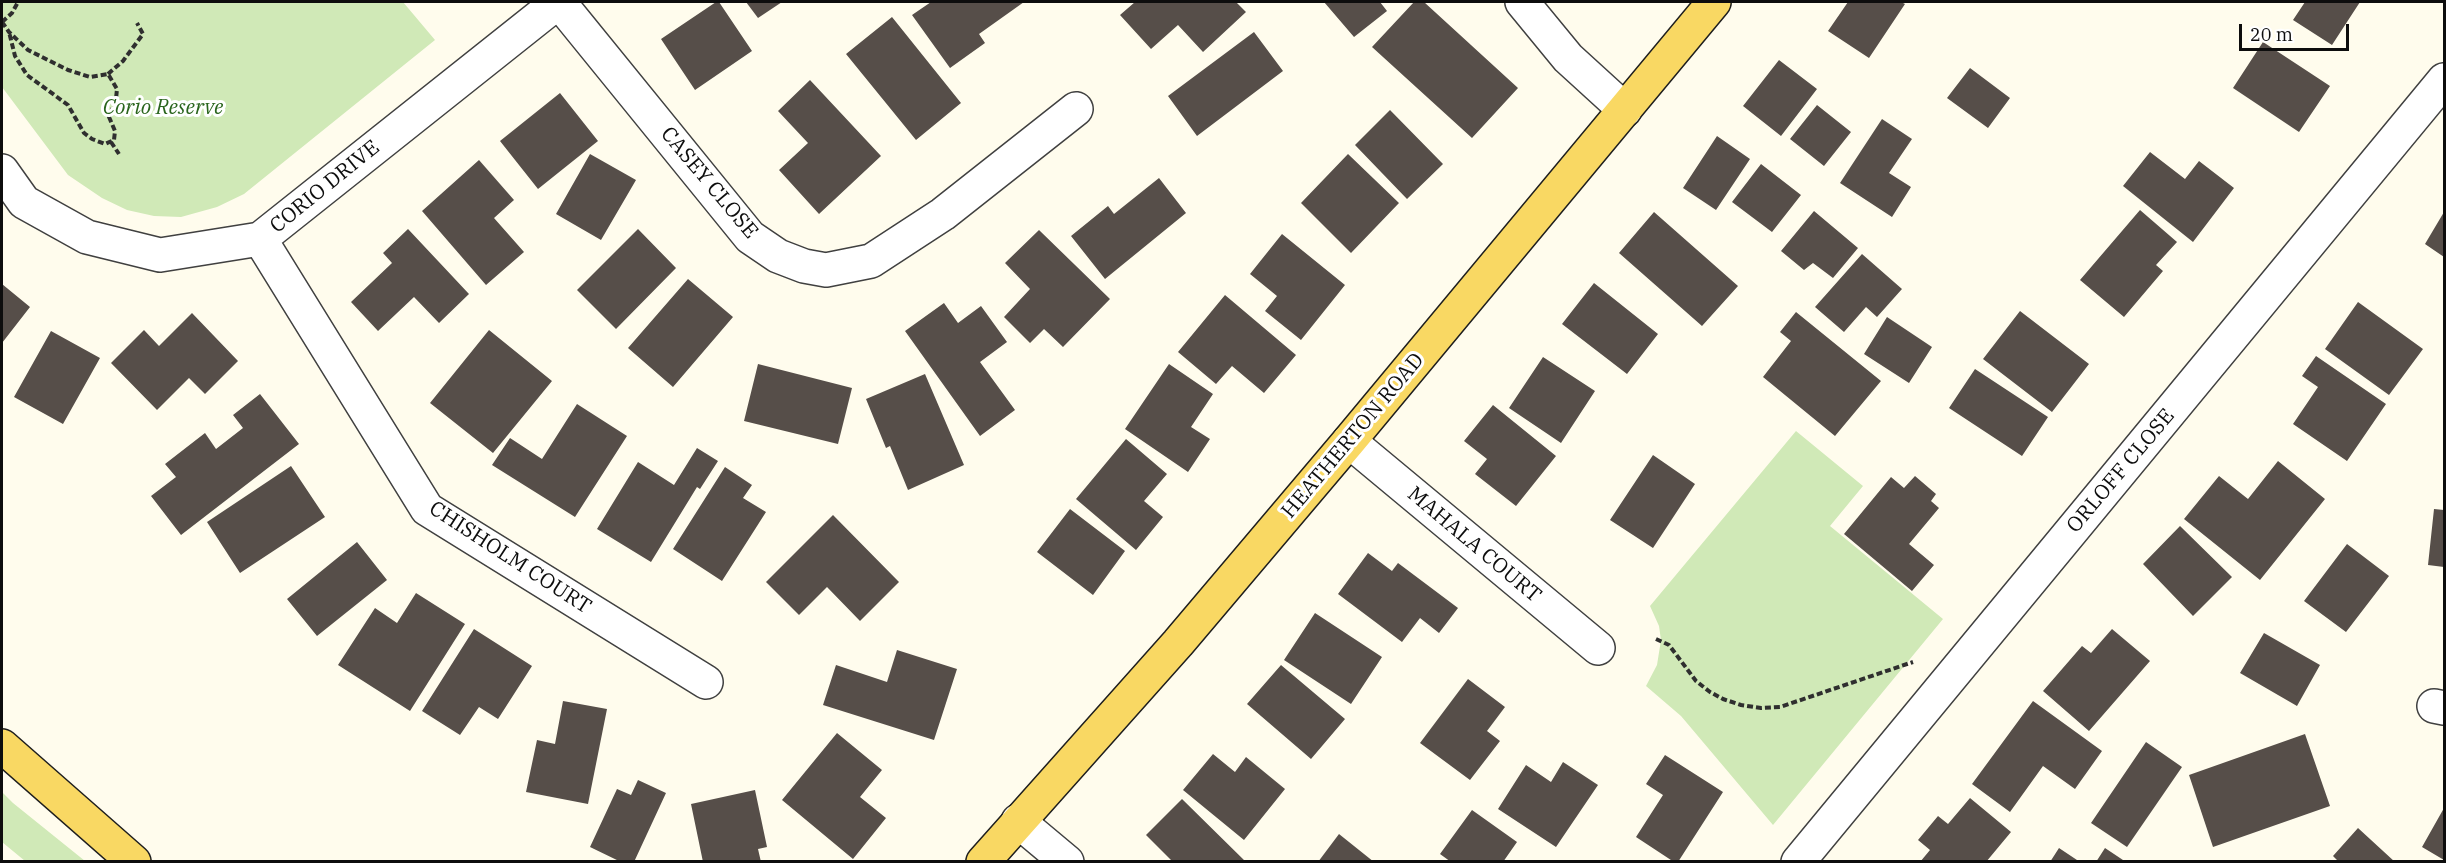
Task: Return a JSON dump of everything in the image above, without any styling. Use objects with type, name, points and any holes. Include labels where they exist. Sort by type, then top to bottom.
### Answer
[{"type":"main road","name":"HEATHERTON ROAD","points":[[983,861],[1178,643],[1714,2]]},
{"type":"main road","points":[[2,746],[134,861]]},
{"type":"street","name":"CASEY CLOSE","points":[[559,2],[750,237],[778,256],[804,266],[826,270],[870,261],[943,214],[1076,109]]},
{"type":"street","name":"CORIO DRIVE","points":[[2,171],[24,202],[87,237],[160,255],[260,239],[559,2]]},
{"type":"street","points":[[1522,2],[1568,57],[1625,110]]},
{"type":"street","name":"ORLOFF CLOSE","points":[[1798,861],[2445,80]]},
{"type":"street","name":"CHISHOLM COURT","points":[[260,239],[427,508],[706,682]]},
{"type":"street","name":"MAHALA COURT","points":[[1349,441],[1598,648]]},
{"type":"street","points":[[1018,821],[1067,861]]},
{"type":"path","points":[[18,2],[12,13],[2,22],[9,32],[28,50],[68,70],[90,77],[108,74],[123,61],[143,34],[137,23]]},
{"type":"path","points":[[9,32],[15,56],[27,75],[68,105],[84,133],[99,143],[114,140],[115,131],[109,117],[117,89],[108,74]]},
{"type":"path","points":[[111,142],[119,153]]},
{"type":"path","points":[[1656,639],[1669,645],[1696,681],[1710,692],[1742,705],[1761,708],[1780,707],[1801,701],[1913,662]]},
{"type":"green space","name":"Corio Reserve","points":[[2,2],[403,2],[435,40],[244,194],[217,207],[181,217],[154,216],[127,210],[102,198],[68,175],[2,87]]},
{"type":"green space","points":[[1796,431],[1863,486],[1830,526],[1943,619],[1773,825],[1681,716],[1646,686],[1657,665],[1661,640],[1659,626],[1650,606]]},
{"type":"green space","points":[[2,792],[85,861],[25,861],[2,842]]},
{"type":"building","points":[[719,2],[752,51],[695,90],[661,39]]},
{"type":"building","points":[[746,2],[782,2],[758,18]]},
{"type":"building","points":[[931,2],[1024,2],[979,34],[985,43],[950,68],[912,15]]},
{"type":"building","points":[[1135,2],[1236,2],[1246,12],[1203,52],[1178,25],[1151,49],[1120,15]]},
{"type":"building","points":[[1324,2],[1380,2],[1387,11],[1354,37]]},
{"type":"building","points":[[1414,2],[1424,2],[1518,88],[1472,138],[1372,47]]},
{"type":"building","points":[[1848,2],[1901,2],[1905,4],[1869,58],[1828,31]]},
{"type":"building","points":[[2305,2],[2360,2],[2332,45],[2293,20]]},
{"type":"building","points":[[892,17],[961,103],[916,140],[846,54]]},
{"type":"building","points":[[1254,32],[1283,71],[1197,136],[1168,96]]},
{"type":"building","points":[[2263,42],[2330,86],[2299,132],[2233,88]]},
{"type":"building","points":[[1779,60],[1817,89],[1781,136],[1743,106]]},
{"type":"building","points":[[1970,68],[2010,98],[1988,128],[1947,98]]},
{"type":"building","points":[[810,80],[881,156],[819,214],[779,170],[808,143],[778,111]]},
{"type":"building","points":[[560,93],[598,141],[538,189],[500,141]]},
{"type":"building","points":[[1817,105],[1851,132],[1824,166],[1790,139]]},
{"type":"building","points":[[1390,110],[1443,164],[1407,199],[1355,145]]},
{"type":"building","points":[[1882,119],[1912,139],[1889,173],[1911,187],[1892,217],[1840,183]]},
{"type":"building","points":[[1717,136],[1750,159],[1716,210],[1683,188]]},
{"type":"building","points":[[2150,152],[2185,179],[2199,161],[2234,188],[2193,242],[2123,186]]},
{"type":"building","points":[[590,154],[636,180],[601,240],[556,214]]},
{"type":"building","points":[[1348,154],[1399,203],[1351,253],[1301,203]]},
{"type":"building","points":[[479,160],[514,200],[494,218],[524,252],[486,285],[422,211]]},
{"type":"building","points":[[1761,164],[1801,195],[1772,232],[1732,202]]},
{"type":"building","points":[[1159,178],[1186,213],[1105,279],[1071,236],[1108,206],[1114,214]]},
{"type":"building","points":[[2140,210],[2177,242],[2156,265],[2163,271],[2124,317],[2080,280]]},
{"type":"building","points":[[1814,211],[1858,248],[1833,278],[1813,263],[1804,270],[1781,251]]},
{"type":"building","points":[[1654,212],[1738,286],[1702,326],[1619,253]]},
{"type":"building","points":[[2444,212],[2444,257],[2425,244]]},
{"type":"building","points":[[408,229],[469,294],[439,323],[414,297],[378,331],[351,302],[392,263],[383,253]]},
{"type":"building","points":[[638,229],[676,268],[616,329],[577,290]]},
{"type":"building","points":[[1039,230],[1110,299],[1063,347],[1044,329],[1030,343],[1004,317],[1030,289],[1005,263]]},
{"type":"building","points":[[1282,234],[1345,285],[1301,340],[1265,311],[1277,296],[1250,274]]},
{"type":"building","points":[[1862,254],[1902,289],[1877,317],[1866,307],[1844,332],[1815,307]]},
{"type":"building","points":[[688,279],[733,317],[673,387],[628,348]]},
{"type":"building","points":[[1594,283],[1658,334],[1627,374],[1562,324]]},
{"type":"building","points":[[2,284],[30,307],[2,343]]},
{"type":"building","points":[[1225,295],[1296,355],[1264,393],[1232,366],[1216,384],[1178,352]]},
{"type":"building","points":[[2358,302],[2423,349],[2389,395],[2325,349]]},
{"type":"building","points":[[944,303],[958,323],[981,306],[1007,342],[980,362],[1015,410],[980,436],[905,331]]},
{"type":"building","points":[[2020,311],[2089,364],[2052,412],[1983,359]]},
{"type":"building","points":[[1796,312],[1881,381],[1835,436],[1763,377],[1791,341],[1780,332]]},
{"type":"building","points":[[192,313],[238,361],[205,394],[189,378],[157,410],[111,363],[144,330],[159,346]]},
{"type":"building","points":[[1887,317],[1932,347],[1909,383],[1864,354]]},
{"type":"building","points":[[489,330],[552,381],[493,453],[430,403]]},
{"type":"building","points":[[51,331],[100,358],[63,424],[14,397]]},
{"type":"building","points":[[2316,356],[2386,404],[2347,461],[2293,424],[2318,387],[2302,376]]},
{"type":"building","points":[[1543,357],[1595,391],[1561,443],[1509,408]]},
{"type":"building","points":[[758,364],[852,388],[838,444],[744,421]]},
{"type":"building","points":[[1169,364],[1213,394],[1191,427],[1210,439],[1188,472],[1125,429]]},
{"type":"building","points":[[1975,369],[2048,417],[2022,456],[1949,408]]},
{"type":"building","points":[[925,374],[964,465],[908,490],[890,446],[886,448],[866,399]]},
{"type":"building","points":[[260,394],[299,444],[181,535],[151,496],[176,477],[165,464],[205,433],[216,449],[243,428],[233,415]]},
{"type":"building","points":[[577,404],[627,436],[575,517],[492,465],[510,438],[542,459]]},
{"type":"building","points":[[1493,405],[1556,456],[1516,506],[1475,474],[1487,459],[1464,441]]},
{"type":"building","points":[[1126,439],[1167,474],[1144,501],[1163,517],[1136,550],[1076,499]]},
{"type":"building","points":[[697,448],[718,461],[700,489],[697,487],[651,562],[597,529],[638,462],[674,485]]},
{"type":"building","points":[[1653,455],[1695,484],[1653,548],[1610,520]]},
{"type":"building","points":[[2278,461],[2325,499],[2260,580],[2184,519],[2219,476],[2248,499]]},
{"type":"building","points":[[291,466],[325,517],[240,573],[207,522]]},
{"type":"building","points":[[725,467],[752,485],[743,498],[766,512],[722,581],[673,549]]},
{"type":"building","points":[[1915,476],[1936,494],[1931,501],[1939,508],[1909,544],[1934,565],[1912,591],[1844,534],[1891,477],[1904,488]]},
{"type":"building","points":[[1070,509],[1125,551],[1093,595],[1037,552]]},
{"type":"building","points":[[2434,509],[2444,510],[2444,567],[2428,565]]},
{"type":"building","points":[[833,515],[899,582],[860,621],[827,587],[799,615],[766,582]]},
{"type":"building","points":[[2180,526],[2232,577],[2193,616],[2143,564]]},
{"type":"building","points":[[357,542],[387,580],[317,636],[287,599]]},
{"type":"building","points":[[2347,544],[2389,576],[2346,632],[2304,601]]},
{"type":"building","points":[[1368,553],[1392,571],[1398,563],[1458,608],[1439,633],[1420,618],[1402,642],[1338,594]]},
{"type":"building","points":[[416,593],[465,624],[410,711],[338,665],[375,608],[397,623]]},
{"type":"building","points":[[1315,613],[1382,657],[1351,704],[1284,660]]},
{"type":"building","points":[[474,629],[532,666],[498,719],[479,707],[460,735],[422,711]]},
{"type":"building","points":[[2112,629],[2150,661],[2089,731],[2043,691],[2082,646],[2091,653]]},
{"type":"building","points":[[2264,633],[2320,665],[2297,706],[2240,673]]},
{"type":"building","points":[[897,650],[957,669],[934,740],[823,705],[836,665],[887,682]]},
{"type":"building","points":[[1281,665],[1345,719],[1311,759],[1247,704]]},
{"type":"building","points":[[1468,679],[1505,707],[1487,731],[1500,741],[1470,780],[1420,743]]},
{"type":"building","points":[[563,701],[607,709],[588,804],[526,792],[537,740],[555,744]]},
{"type":"building","points":[[2033,701],[2102,751],[2075,789],[2043,766],[2010,812],[1972,784]]},
{"type":"building","points":[[837,733],[882,770],[860,797],[886,818],[853,859],[782,800]]},
{"type":"building","points":[[2305,734],[2330,806],[2213,847],[2189,775]]},
{"type":"building","points":[[2146,742],[2182,767],[2127,847],[2091,823]]},
{"type":"building","points":[[1213,754],[1235,772],[1246,757],[1285,789],[1244,840],[1183,790]]},
{"type":"building","points":[[1665,755],[1723,792],[1678,862],[1674,862],[1636,837],[1663,795],[1646,784]]},
{"type":"building","points":[[1563,762],[1598,785],[1556,847],[1498,809],[1526,765],[1551,782]]},
{"type":"building","points":[[638,780],[666,793],[634,862],[621,862],[590,847],[617,789],[631,795]]},
{"type":"building","points":[[755,790],[767,847],[758,849],[761,862],[703,862],[691,804]]},
{"type":"building","points":[[1970,798],[2011,832],[1986,862],[1920,862],[1930,850],[1918,840],[1938,816],[1948,824]]},
{"type":"building","points":[[1182,799],[1246,862],[1173,862],[1146,835]]},
{"type":"building","points":[[2444,808],[2444,860],[2422,847]]},
{"type":"building","points":[[1472,810],[1517,842],[1503,862],[1451,862],[1440,854]]},
{"type":"building","points":[[2358,828],[2395,862],[2339,862],[2333,856]]},
{"type":"building","points":[[1339,834],[1374,862],[1318,862]]},
{"type":"building","points":[[2059,848],[2080,862],[2050,862]]},
{"type":"building","points":[[2105,848],[2126,862],[2096,862]]}]
